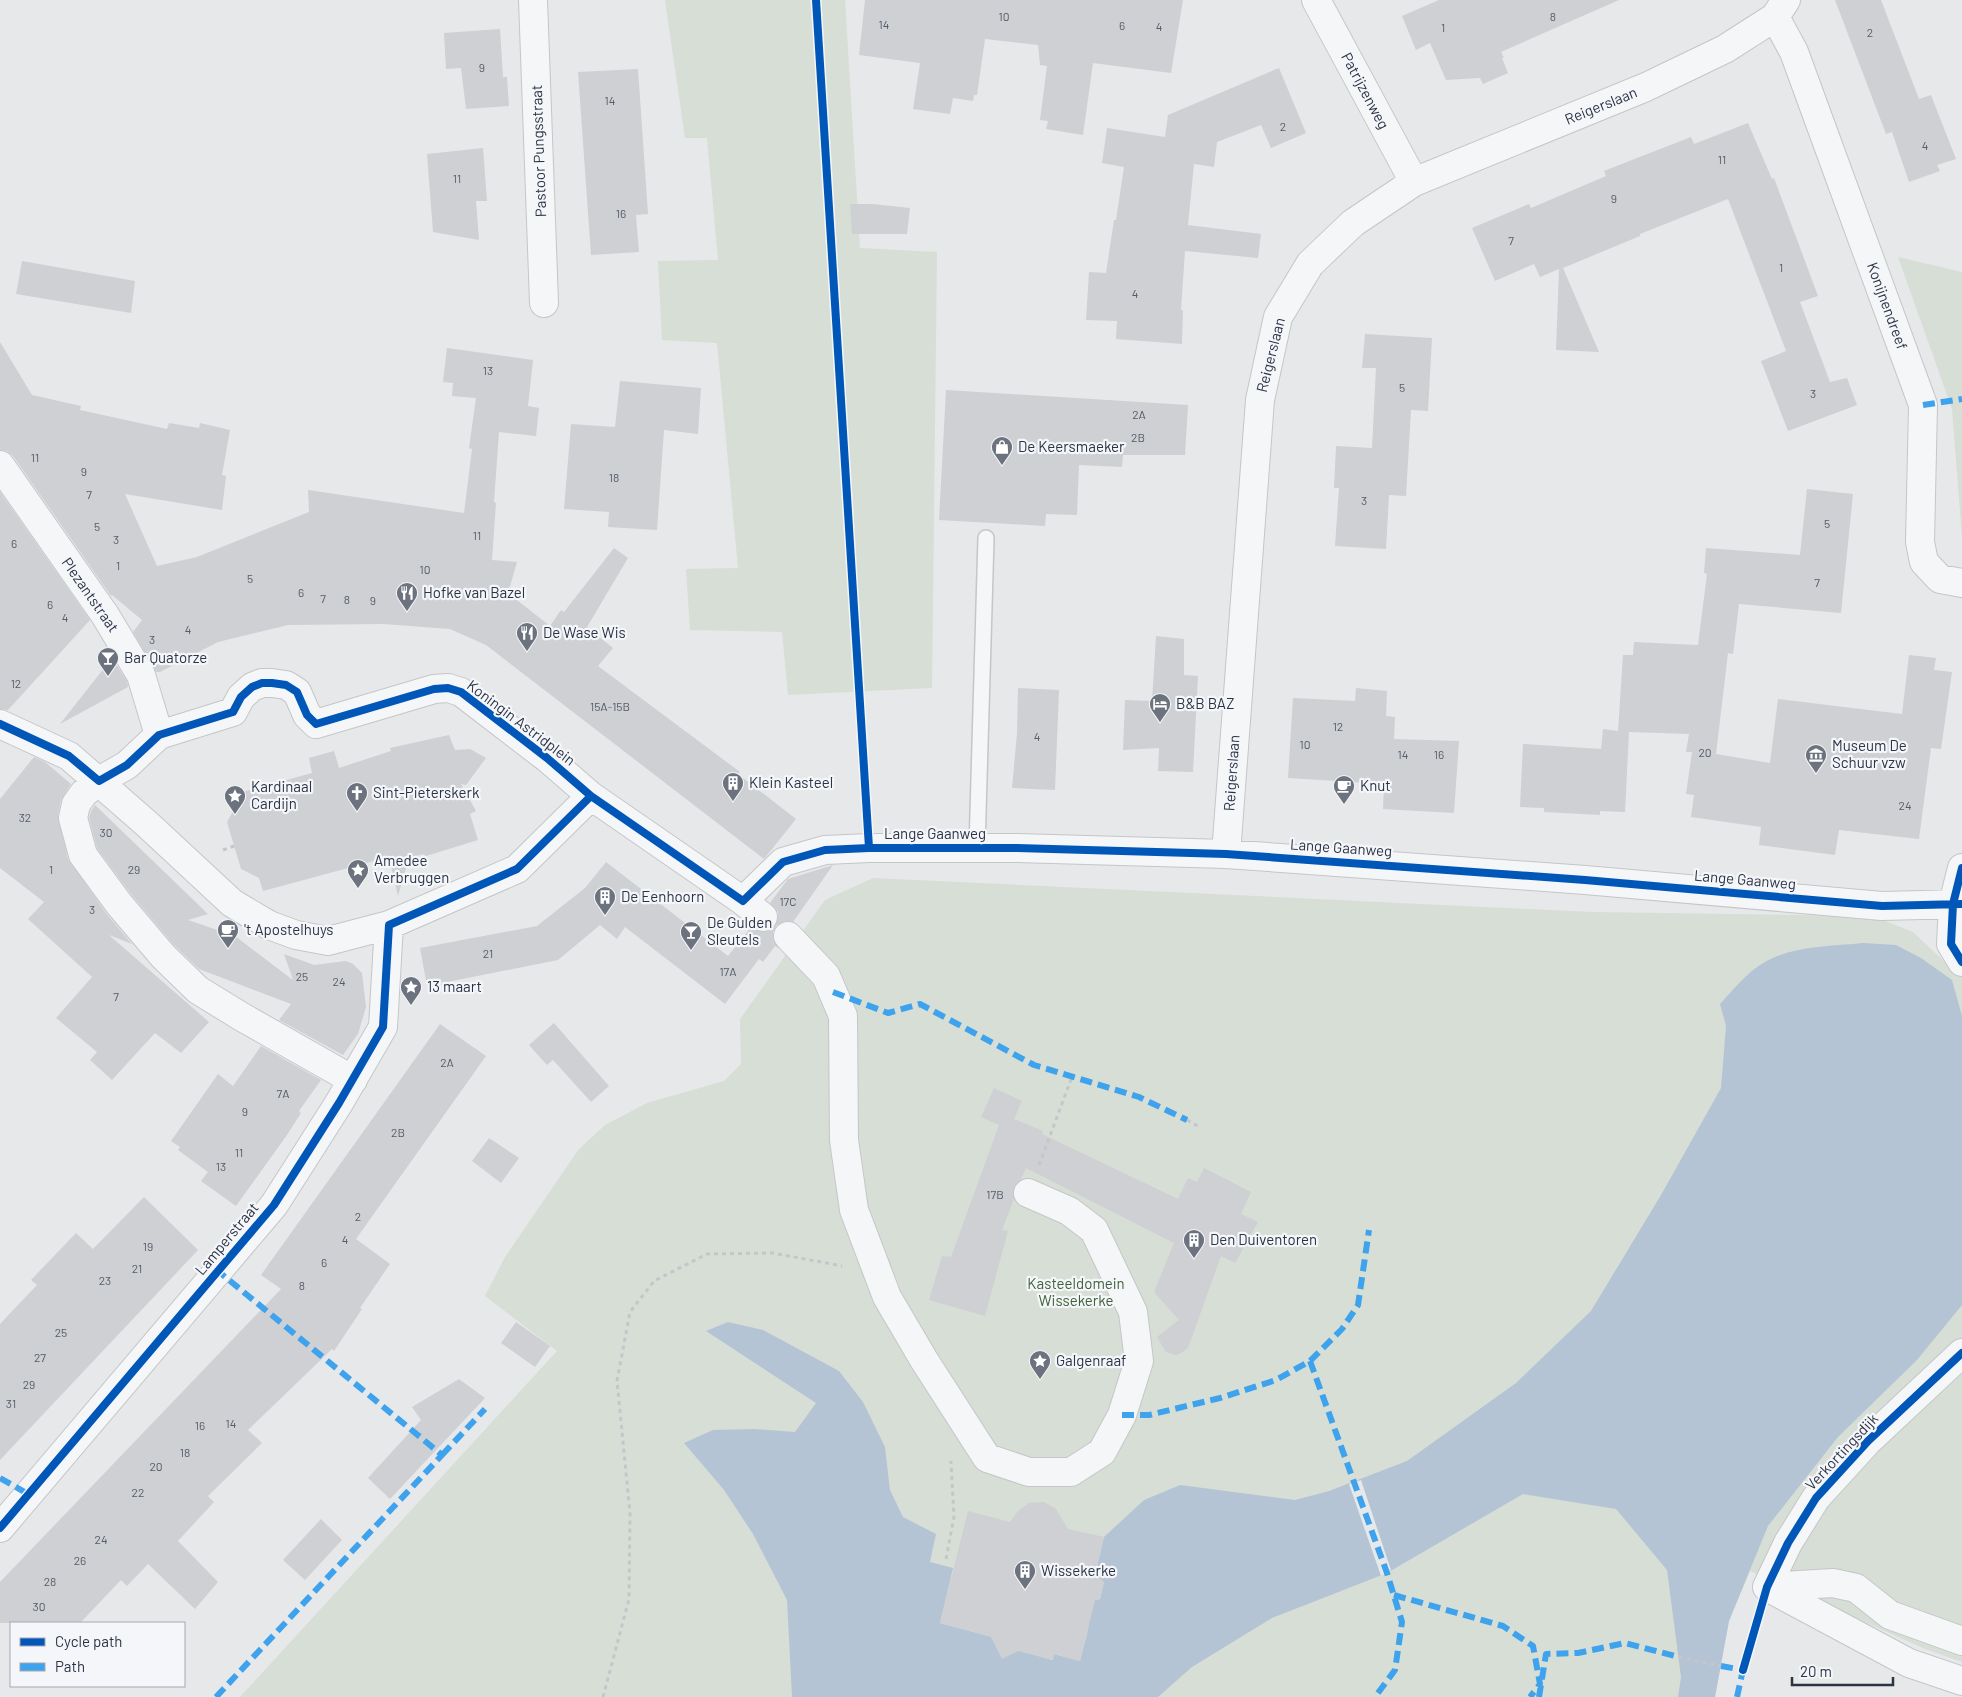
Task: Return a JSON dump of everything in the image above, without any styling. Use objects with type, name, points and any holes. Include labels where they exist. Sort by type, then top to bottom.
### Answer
[{"type":"street","name":"Pastoor Pungsstraat","points":[[533,0],[544,303]]},
{"type":"street","name":"Patrijzenweg","points":[[1316,0],[1414,182]]},
{"type":"street","name":"Reigerslaan","points":[[1226,854],[1260,400],[1278,317],[1310,264],[1353,223],[1414,182],[1646,87],[1725,49],[1781,9]]},
{"type":"street","name":"Konijnendreef","points":[[1781,9],[1794,52],[1923,405],[1920,542],[1924,562],[1940,580],[1962,583]]},
{"type":"street","name":"Plezantstraat","points":[[0,465],[105,615],[141,675],[159,735]]},
{"type":"street","name":"Koningin Astridplein","points":[[99,781],[127,765],[159,735],[233,712],[241,697],[252,687],[262,683],[286,685],[297,692],[307,715],[316,724],[391,700],[434,689],[448,688],[461,692],[547,758],[591,796],[753,909]]},
{"type":"street","points":[[0,724],[68,756],[99,781],[232,904],[269,925],[296,935],[328,941],[389,925],[517,869],[591,796]]},
{"type":"street","points":[[99,781],[84,793],[76,804],[73,818],[83,855],[119,904],[163,956],[198,990],[353,1080]]},
{"type":"street","name":"Lange Gaanweg","points":[[753,909],[783,862],[825,850],[869,848],[978,848],[1226,854],[1585,880],[1882,906],[1958,904]]},
{"type":"street","points":[[1962,868],[1951,944],[1962,962]]},
{"type":"street","name":"Lamperstraat","points":[[0,1528],[274,1205],[353,1080],[383,1027],[389,925]]},
{"type":"street","points":[[788,936],[826,976],[843,1016],[844,1140],[854,1210],[877,1272],[892,1305],[987,1458],[1029,1472],[1071,1472],[1102,1452],[1122,1415],[1139,1361],[1133,1312],[1094,1230],[1032,1183]]},
{"type":"street","name":"Verkortingsdijk","points":[[1767,1588],[1788,1543],[1816,1498],[1868,1441],[1962,1353]]},
{"type":"street","points":[[1767,1588],[1833,1583],[1856,1588],[1890,1615],[1962,1641]]},
{"type":"street","points":[[1767,1588],[1909,1662],[1962,1681]]},
{"type":"lane","points":[[978,848],[986,538]]},
{"type":"path","points":[[1032,1183],[1072,1077]]},
{"type":"path","points":[[1187,1120],[1198,1126]]},
{"type":"path","points":[[603,1697],[629,1598],[630,1513],[617,1381],[630,1312],[654,1281],[707,1254],[773,1252],[877,1272]]},
{"type":"path","points":[[946,1559],[954,1516],[950,1452]]},
{"type":"path","points":[[1679,1657],[1721,1666]]},
{"type":"green space","points":[[665,0],[845,0],[860,248],[937,252],[932,688],[788,695],[782,632],[690,630],[686,569],[738,568],[717,343],[662,340],[658,261],[718,260],[707,138],[685,138]]},
{"type":"green space","points":[[1898,257],[1962,272],[1962,537],[1952,409]]},
{"type":"green space","name":"Kasteeldomein Wissekerke","points":[[873,878],[1592,912],[1873,916],[1913,932],[1951,968],[1962,941],[1962,1662],[1925,1649],[1750,1571],[1729,1621],[1715,1697],[240,1697],[557,1351],[485,1296],[505,1257],[579,1149],[605,1125],[647,1103],[724,1081],[741,1064],[740,1019],[825,900]]},
{"type":"water","points":[[1863,943],[1896,945],[1921,958],[1952,980],[1962,1016],[1962,1305],[1917,1360],[1838,1437],[1768,1526],[1729,1621],[1715,1697],[1678,1697],[1681,1677],[1667,1570],[1616,1509],[1523,1494],[1387,1573],[1272,1618],[1192,1667],[1158,1697],[792,1697],[787,1600],[753,1534],[724,1490],[684,1443],[713,1430],[754,1429],[795,1432],[816,1403],[706,1331],[728,1322],[763,1330],[839,1371],[863,1402],[885,1447],[890,1490],[903,1517],[936,1534],[930,1562],[953,1568],[940,1623],[989,1636],[990,1633],[1000,1654],[1007,1656],[1015,1649],[1052,1660],[1054,1654],[1080,1661],[1088,1630],[1091,1601],[1100,1599],[1104,1582],[1095,1575],[1104,1537],[1144,1500],[1180,1485],[1295,1500],[1329,1491],[1407,1461],[1516,1383],[1591,1311],[1661,1195],[1721,1088],[1726,1026],[1720,1004],[1752,971],[1776,957],[1812,948]]},
{"type":"pier","points":[[1361,1480],[1391,1570],[1381,1576],[1349,1484]]},
{"type":"building","points":[[865,0],[1183,0],[1171,73],[1093,63],[1083,135],[1046,129],[1048,121],[1040,120],[1047,66],[1040,65],[1038,45],[985,39],[977,95],[974,95],[973,101],[953,98],[950,114],[913,109],[920,63],[859,55]]},
{"type":"building","points":[[1439,0],[1619,0],[1501,52],[1508,73],[1483,84],[1480,78],[1446,80],[1430,43],[1416,50],[1402,16]]},
{"type":"building","points":[[1835,0],[1881,0],[1919,99],[1931,95],[1956,159],[1937,165],[1940,171],[1909,182],[1892,132],[1886,134]]},
{"type":"building","points":[[500,29],[503,77],[507,77],[509,106],[466,109],[461,68],[446,69],[444,33]]},
{"type":"building","points":[[1279,68],[1306,133],[1271,148],[1261,125],[1217,142],[1214,167],[1194,164],[1188,225],[1261,234],[1258,258],[1185,251],[1181,310],[1183,310],[1182,344],[1116,339],[1117,321],[1086,320],[1089,272],[1106,273],[1124,167],[1102,163],[1107,128],[1165,137],[1168,115]]},
{"type":"building","points":[[638,69],[648,214],[636,215],[639,252],[591,255],[578,72]]},
{"type":"building","points":[[1748,123],[1772,179],[1774,178],[1818,296],[1800,302],[1830,382],[1847,378],[1857,405],[1788,431],[1761,361],[1786,351],[1728,199],[1640,234],[1640,236],[1563,268],[1599,352],[1556,350],[1559,269],[1540,277],[1534,264],[1495,281],[1472,228],[1529,204],[1531,208],[1606,176],[1604,171],[1691,137],[1694,144]]},
{"type":"building","points":[[483,148],[487,201],[476,201],[479,240],[433,232],[427,154]]},
{"type":"building","points":[[850,204],[910,208],[907,234],[852,234]]},
{"type":"building","points":[[22,261],[135,281],[131,313],[16,294]]},
{"type":"building","points":[[1365,334],[1432,338],[1428,411],[1411,410],[1406,496],[1389,495],[1386,549],[1335,546],[1339,488],[1334,488],[1336,446],[1372,448],[1376,368],[1362,368]]},
{"type":"building","points":[[0,342],[32,395],[81,406],[80,410],[167,429],[169,423],[199,428],[200,423],[230,430],[222,475],[226,476],[222,510],[125,494],[157,566],[197,557],[309,512],[308,490],[464,513],[472,449],[469,448],[476,398],[452,396],[453,383],[443,382],[447,348],[533,360],[528,406],[539,408],[536,436],[499,432],[492,560],[517,562],[508,593],[550,626],[561,610],[564,612],[614,548],[628,558],[587,627],[613,648],[598,666],[740,772],[738,774],[796,819],[764,859],[486,645],[450,629],[384,624],[288,625],[218,642],[160,672],[156,672],[133,632],[142,620],[111,596],[13,456],[7,451],[0,450]]},
{"type":"building","points":[[620,381],[701,388],[698,434],[664,430],[657,530],[608,527],[609,512],[564,509],[571,424],[615,427]]},
{"type":"building","points":[[946,390],[1188,405],[1185,455],[1123,455],[1122,467],[1079,465],[1077,515],[1046,514],[1045,526],[939,520]]},
{"type":"building","points":[[1807,489],[1853,494],[1841,613],[1739,604],[1733,654],[1728,653],[1716,754],[1770,763],[1778,699],[1902,714],[1909,655],[1936,658],[1934,670],[1952,672],[1941,749],[1931,748],[1919,839],[1839,830],[1835,855],[1759,845],[1761,827],[1691,817],[1694,795],[1686,794],[1692,752],[1686,752],[1689,734],[1629,732],[1625,812],[1600,811],[1600,815],[1544,812],[1544,808],[1520,807],[1523,744],[1601,749],[1603,729],[1618,731],[1623,655],[1633,655],[1634,642],[1698,645],[1707,574],[1704,573],[1706,548],[1800,555]]},
{"type":"building","points":[[0,492],[90,620],[8,710],[0,709]]},
{"type":"building","name":"B&B BAZ","points":[[1156,636],[1184,639],[1184,675],[1198,676],[1193,772],[1158,771],[1159,748],[1123,750],[1125,700],[1152,701]]},
{"type":"building","points":[[112,658],[127,681],[128,687],[60,724]]},
{"type":"building","points":[[1018,688],[1059,690],[1055,790],[1012,788],[1017,733]]},
{"type":"building","points":[[1356,688],[1387,691],[1386,716],[1395,717],[1394,739],[1459,741],[1454,813],[1383,809],[1384,784],[1288,778],[1293,698],[1355,701]]},
{"type":"building","name":"Sint-Pieterskerk","points":[[449,735],[455,750],[470,749],[486,758],[466,785],[461,784],[476,811],[470,814],[478,840],[426,856],[423,854],[409,858],[398,896],[389,857],[263,891],[259,878],[241,869],[227,822],[243,794],[242,792],[312,773],[309,758],[334,751],[339,768],[391,751],[390,748]]},
{"type":"building","points":[[34,757],[45,762],[71,784],[61,800],[58,815],[68,859],[106,913],[132,944],[109,935],[209,1022],[181,1053],[155,1033],[112,1080],[90,1060],[97,1052],[56,1018],[92,977],[28,919],[44,902],[0,868],[0,799]]},
{"type":"building","points":[[95,805],[208,914],[188,920],[235,936],[293,980],[284,954],[314,965],[346,961],[353,964],[362,973],[366,1007],[358,1034],[343,1055],[279,1020],[291,1004],[199,969],[174,945],[131,894],[97,848],[89,818]]},
{"type":"building","points":[[606,862],[728,956],[751,927],[761,932],[769,931],[775,926],[778,912],[770,903],[788,879],[833,865],[793,922],[785,921],[777,925],[773,932],[773,939],[778,948],[775,946],[763,962],[759,959],[725,1004],[625,927],[617,939],[600,925],[558,960],[427,986],[420,948],[537,926],[585,888]]},
{"type":"building","points":[[554,1023],[609,1086],[591,1102],[553,1060],[547,1065],[529,1045]]},
{"type":"building","points":[[440,1024],[486,1056],[356,1239],[390,1264],[360,1308],[362,1309],[334,1351],[332,1349],[248,1430],[262,1443],[208,1496],[214,1502],[178,1541],[218,1582],[195,1609],[148,1564],[127,1586],[121,1580],[81,1622],[0,1623],[0,1582],[281,1289],[261,1275]]},
{"type":"building","points":[[261,1046],[321,1080],[299,1111],[301,1113],[287,1135],[236,1206],[201,1181],[208,1172],[178,1150],[180,1147],[171,1141],[218,1074],[233,1086]]},
{"type":"building","points":[[994,1088],[1022,1101],[1014,1119],[1043,1131],[1042,1134],[1178,1199],[1188,1178],[1197,1182],[1204,1168],[1251,1192],[1241,1214],[1258,1222],[1235,1263],[1221,1256],[1188,1348],[1176,1355],[1166,1352],[1157,1337],[1179,1320],[1154,1292],[1174,1243],[1026,1168],[1021,1179],[1014,1187],[1014,1199],[1002,1230],[1008,1231],[985,1316],[929,1300],[942,1256],[951,1257],[999,1125],[981,1117]]},
{"type":"building","points":[[489,1138],[519,1158],[501,1183],[472,1161]]},
{"type":"building","points":[[144,1197],[198,1250],[0,1460],[0,1324],[37,1285],[31,1280],[76,1233],[93,1249]]},
{"type":"building","points":[[516,1322],[550,1346],[535,1367],[501,1343]]},
{"type":"building","points":[[459,1379],[485,1398],[390,1499],[368,1478],[421,1420],[412,1407]]},
{"type":"building","name":"Wissekerke","points":[[1044,1502],[1056,1509],[1068,1529],[1104,1537],[1095,1575],[1104,1582],[1100,1599],[1095,1600],[1080,1661],[1054,1654],[1053,1660],[1018,1651],[1002,1659],[991,1637],[940,1623],[968,1511],[1010,1522],[1019,1510],[1029,1503]]},
{"type":"building","points":[[321,1519],[342,1540],[305,1580],[283,1560]]},
{"type":"marked path","points":[[1923,405],[1962,399]]},
{"type":"marked path","points":[[833,992],[888,1013],[920,1004],[1034,1065],[1139,1097],[1187,1120]]},
{"type":"marked path","points":[[1122,1415],[1149,1415],[1220,1398],[1276,1380],[1310,1361],[1342,1329],[1358,1305],[1369,1230]]},
{"type":"marked path","points":[[216,1697],[442,1455],[218,1271]]},
{"type":"marked path","points":[[1310,1361],[1387,1573],[1402,1622],[1395,1670],[1375,1697]]},
{"type":"marked path","points":[[442,1455],[485,1409]]},
{"type":"marked path","points":[[0,1478],[28,1494]]},
{"type":"marked path","points":[[1394,1595],[1503,1626],[1533,1646],[1540,1684],[1530,1697]]},
{"type":"marked path","points":[[1539,1697],[1546,1654],[1578,1653],[1625,1643],[1679,1657]]},
{"type":"marked path","points":[[1737,1697],[1744,1665]]},
{"type":"marked path","points":[[1721,1666],[1743,1670]]},
{"type":"cycle path","points":[[816,0],[869,848]]},
{"type":"cycle path","points":[[0,724],[69,756],[99,781],[127,765],[159,735],[233,712],[241,697],[252,687],[262,683],[286,685],[297,692],[307,715],[316,724],[434,689],[448,688],[461,692],[547,758],[591,796],[743,901],[783,862],[825,850],[869,848],[1017,848],[1226,854],[1585,880],[1882,906],[1962,904]]},
{"type":"cycle path","points":[[0,1528],[274,1205],[339,1103],[383,1027],[389,925],[517,869],[591,796]]},
{"type":"cycle path","points":[[1962,868],[1953,904],[1951,944],[1962,962]]},
{"type":"cycle path","points":[[1743,1670],[1767,1587],[1788,1543],[1816,1498],[1868,1441],[1962,1353]]},
{"type":"place","name":"De Keersmaeker","points":[[1002,466]]},
{"type":"place","name":"Hofke van Bazel","points":[[407,612]]},
{"type":"place","name":"De Wase Wis","points":[[527,652]]},
{"type":"place","name":"Bar Quatorze","points":[[108,677]]},
{"type":"place","name":"B&B BAZ","points":[[1160,723]]},
{"type":"place","name":"Museum De Schuur vzw","points":[[1816,774]]},
{"type":"place","name":"Klein Kasteel","points":[[733,802]]},
{"type":"place","name":"Knut","points":[[1344,805]]},
{"type":"place","name":"Sint-Pieterskerk","points":[[357,812]]},
{"type":"place","name":"Kardinaal Cardijn","points":[[235,815]]},
{"type":"place","name":"Amedee Verbruggen","points":[[358,889]]},
{"type":"place","name":"De Eenhoorn","points":[[605,916]]},
{"type":"place","name":"'t Apostelhuys","points":[[228,949]]},
{"type":"place","name":"De Gulden Sleutels","points":[[691,951]]},
{"type":"place","name":"13 maart","points":[[411,1006]]},
{"type":"place","name":"Den Duiventoren","points":[[1194,1259]]},
{"type":"place","name":"Galgenraaf","points":[[1040,1380]]},
{"type":"place","name":"Wissekerke","points":[[1025,1590]]}]
